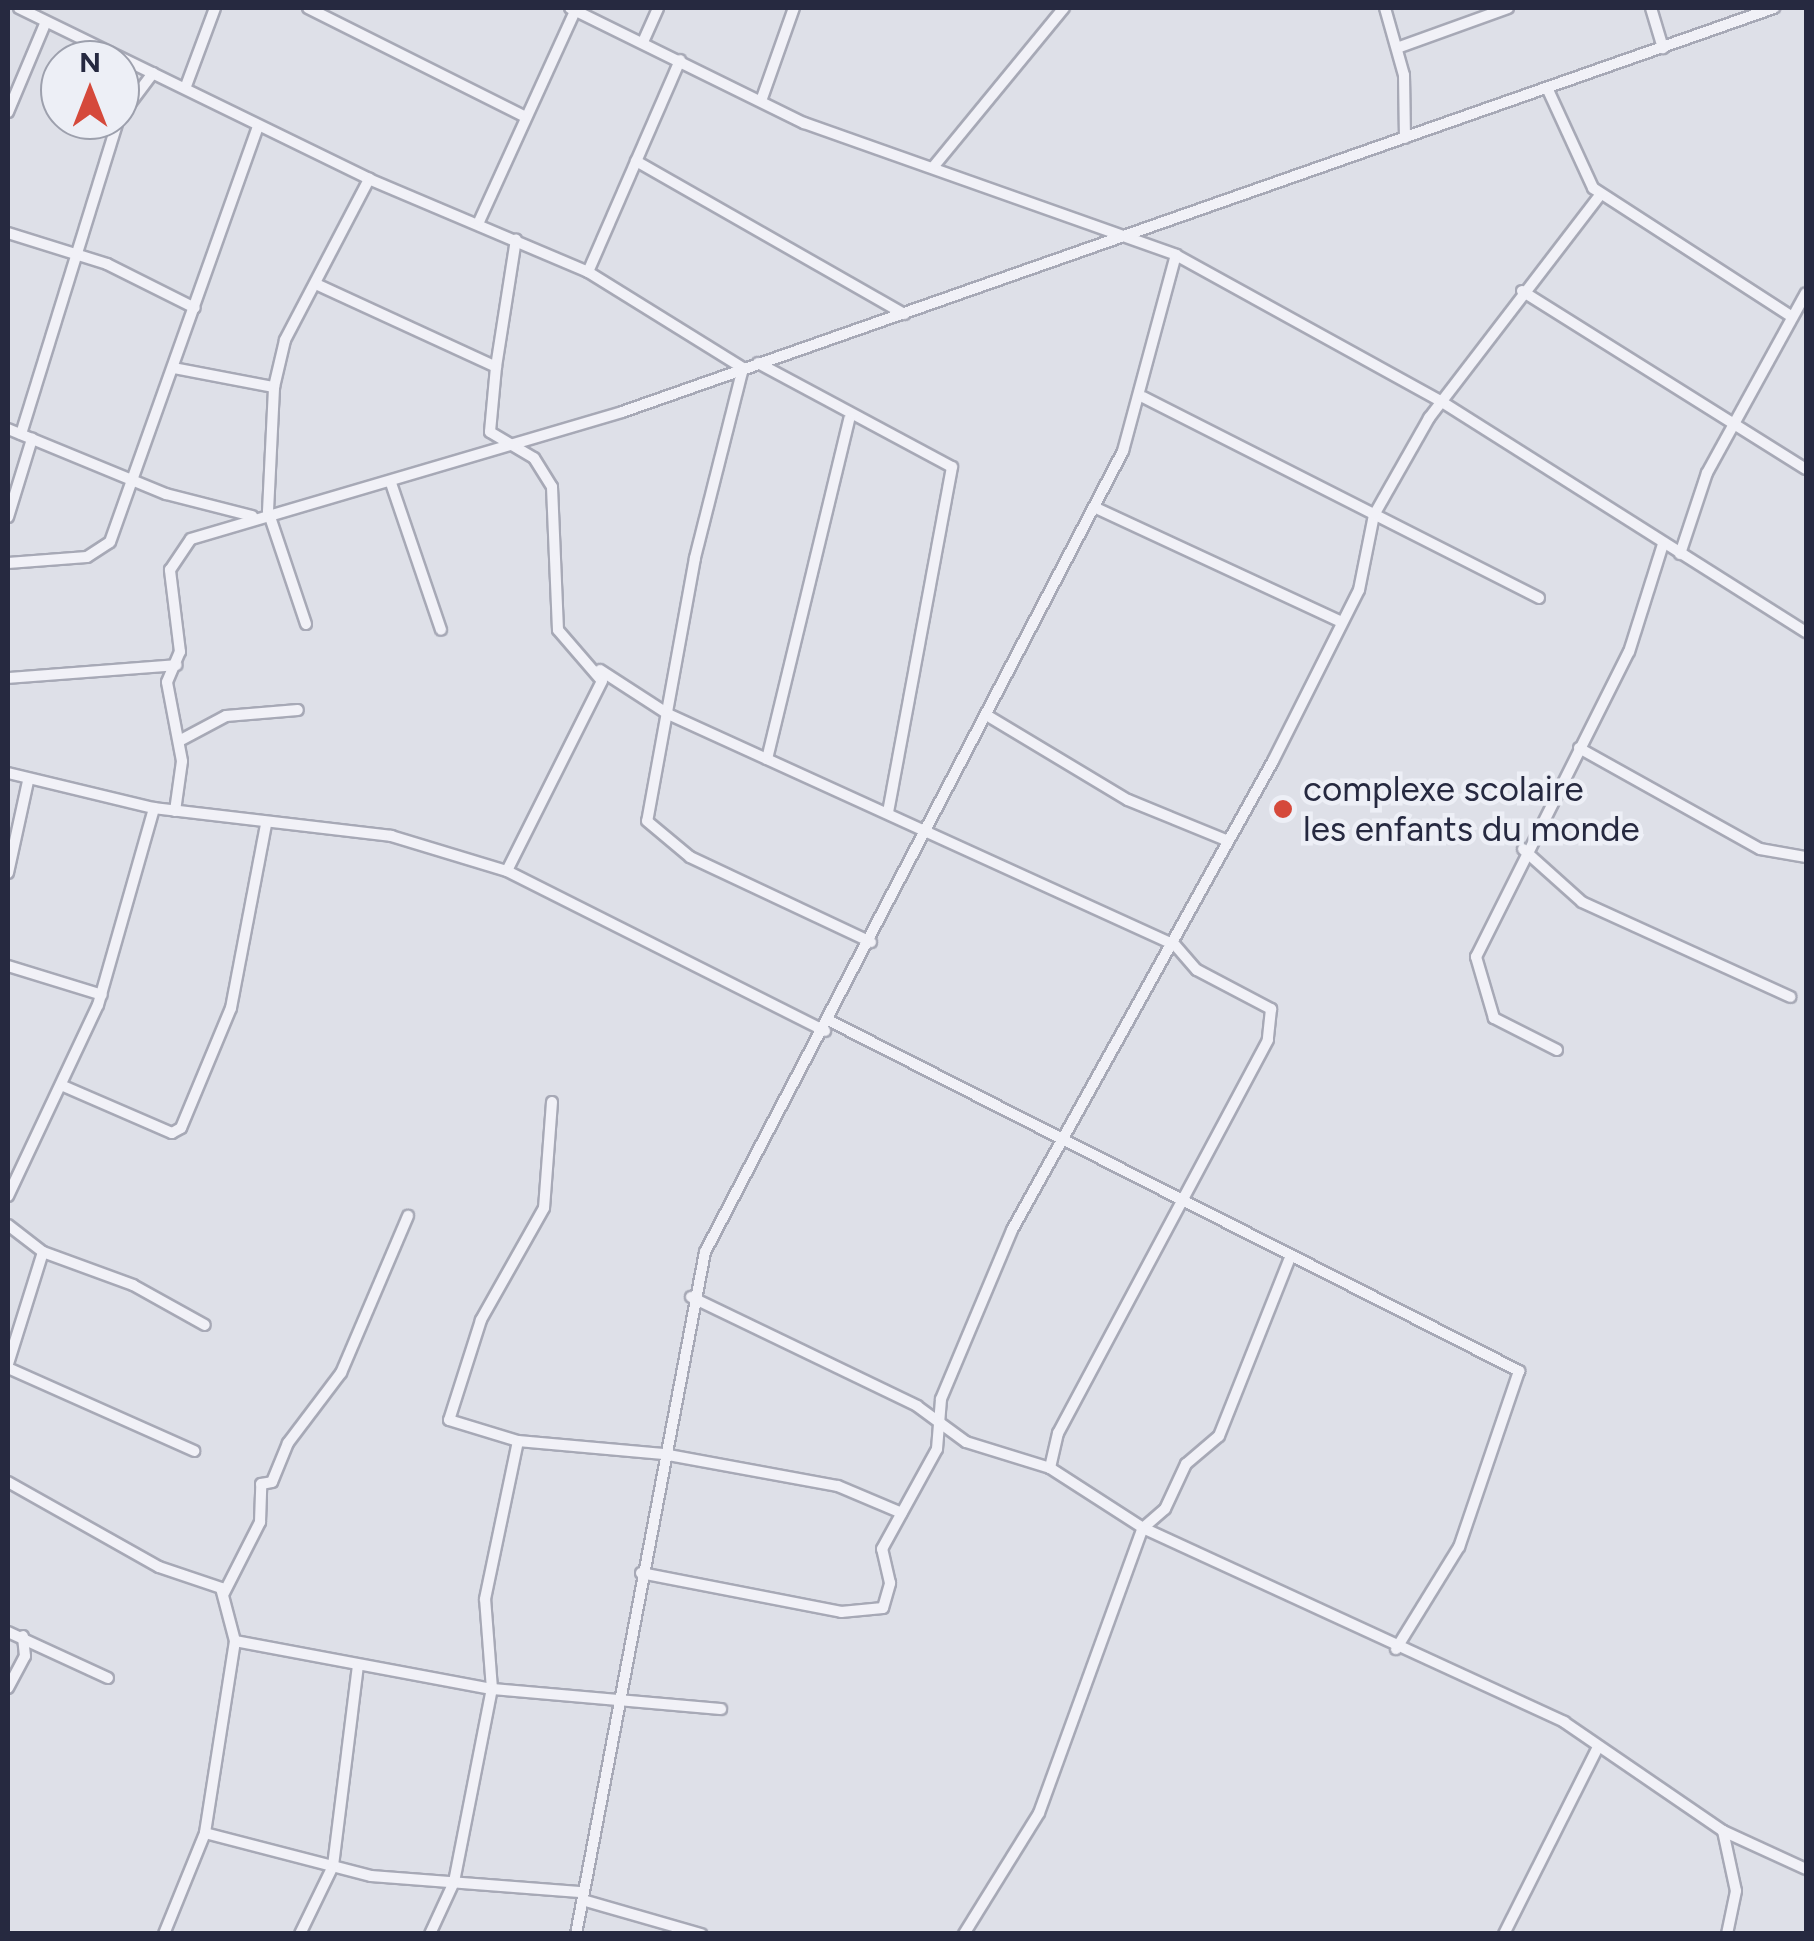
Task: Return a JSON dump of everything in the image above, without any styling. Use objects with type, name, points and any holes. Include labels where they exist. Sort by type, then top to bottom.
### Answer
[{"type":"street","points":[[19,8],[44,24],[186,86],[258,127],[369,179],[588,272],[743,368]]},
{"type":"street","points":[[186,86],[215,8]]},
{"type":"street","points":[[308,8],[526,117]]},
{"type":"street","points":[[644,42],[658,8]]},
{"type":"street","points":[[761,101],[794,8]]},
{"type":"street","points":[[934,166],[1064,8]]},
{"type":"street","points":[[1384,8],[1397,48],[1406,138]]},
{"type":"street","points":[[1397,48],[1508,8]]},
{"type":"street","points":[[1651,8],[1663,48]]},
{"type":"street","points":[[175,811],[181,740],[166,682],[176,665],[173,556],[252,516],[391,484],[758,363],[1774,8]]},
{"type":"street","points":[[478,224],[572,9],[761,101],[934,166],[1128,231],[1176,255],[1442,402],[1806,632]]},
{"type":"street","points":[[8,112],[44,24]]},
{"type":"street","points":[[588,272],[680,60]]},
{"type":"street","points":[[140,89],[152,73]]},
{"type":"street","points":[[1548,90],[1601,194],[1791,316]]},
{"type":"street","points":[[8,563],[104,552],[136,480],[258,127]]},
{"type":"street","points":[[8,517],[26,436],[112,140]]},
{"type":"street","points":[[636,161],[904,314]]},
{"type":"street","points":[[306,624],[268,511],[274,387],[285,340],[318,285],[369,179]]},
{"type":"street","points":[[640,1573],[872,1614],[888,1597],[882,1549],[943,1430],[941,1398],[1012,1230],[1175,945],[1342,622],[1369,564],[1374,515],[1442,402],[1522,291],[1601,194]]},
{"type":"street","points":[[8,233],[195,308]]},
{"type":"street","points":[[516,240],[488,423],[506,445],[534,458],[552,487],[558,630],[600,670],[668,714],[888,813],[930,828],[1175,945],[1197,970],[1257,995],[1273,1017],[1058,1433],[1050,1468]]},
{"type":"street","points":[[576,1934],[663,1454],[683,1402],[691,1297],[705,1252],[828,1026],[1096,508],[1143,397],[1176,255]]},
{"type":"street","points":[[318,285],[496,367]]},
{"type":"street","points":[[1522,291],[1806,470]]},
{"type":"street","points":[[1680,554],[1707,473],[1806,293]]},
{"type":"street","points":[[758,363],[849,419],[923,445],[953,476],[888,813]]},
{"type":"street","points":[[174,368],[274,387]]},
{"type":"street","points":[[743,368],[668,714],[650,827],[690,857],[872,942]]},
{"type":"street","points":[[1143,397],[1374,515],[1394,517],[1539,598]]},
{"type":"street","points":[[767,759],[849,419]]},
{"type":"street","points":[[8,429],[136,480],[252,516]]},
{"type":"street","points":[[391,484],[441,630]]},
{"type":"street","points":[[1096,508],[1342,622]]},
{"type":"street","points":[[1557,1050],[1505,1026],[1481,992],[1480,944],[1523,848],[1629,652],[1664,544]]},
{"type":"street","points":[[8,678],[176,665]]},
{"type":"street","points":[[507,872],[598,703],[600,670]]},
{"type":"street","points":[[181,740],[226,716],[298,710]]},
{"type":"street","points":[[988,716],[1128,800],[1226,840]]},
{"type":"street","points":[[1579,748],[1760,848],[1806,858]]},
{"type":"street","points":[[8,773],[154,808],[266,825],[390,836],[507,872],[1063,1140],[1289,1260],[1519,1371],[1460,1547],[1396,1649]]},
{"type":"street","points":[[8,873],[28,780]]},
{"type":"street","points":[[8,1196],[102,995],[154,808]]},
{"type":"street","points":[[61,1085],[172,1133],[182,1128],[231,1008],[266,825]]},
{"type":"street","points":[[1523,848],[1582,902],[1790,996]]},
{"type":"street","points":[[8,966],[102,995]]},
{"type":"street","points":[[552,1102],[544,1208],[481,1320],[444,1412],[518,1441],[663,1454],[838,1486],[902,1512]]},
{"type":"street","points":[[164,1934],[206,1833],[235,1641],[224,1593],[260,1522],[261,1484],[272,1482],[288,1443],[342,1373],[408,1216]]},
{"type":"street","points":[[8,1225],[43,1252],[134,1285],[205,1326]]},
{"type":"street","points":[[43,1252],[8,1366],[194,1451]]},
{"type":"street","points":[[964,1934],[1039,1813],[1144,1528],[1166,1509],[1186,1464],[1220,1436],[1289,1260]]},
{"type":"street","points":[[691,1297],[917,1406],[943,1430],[1050,1468],[1144,1528],[1336,1610],[1396,1649],[1564,1722],[1597,1749],[1723,1832],[1806,1869]]},
{"type":"street","points":[[430,1934],[454,1882],[492,1688],[485,1599],[518,1441]]},
{"type":"street","points":[[8,1482],[224,1593]]},
{"type":"street","points":[[8,1632],[108,1678]]},
{"type":"street","points":[[8,1688],[25,1656],[23,1636]]},
{"type":"street","points":[[235,1641],[492,1688],[721,1709]]},
{"type":"street","points":[[300,1934],[333,1866],[358,1666]]},
{"type":"street","points":[[1504,1934],[1597,1749]]},
{"type":"street","points":[[1723,1832],[1736,1901],[1728,1934]]},
{"type":"street","points":[[206,1833],[333,1866],[582,1896],[702,1934]]},
{"type":"place","name":"complexe scolaire les enfants du monde","points":[[1283,809]]}]
